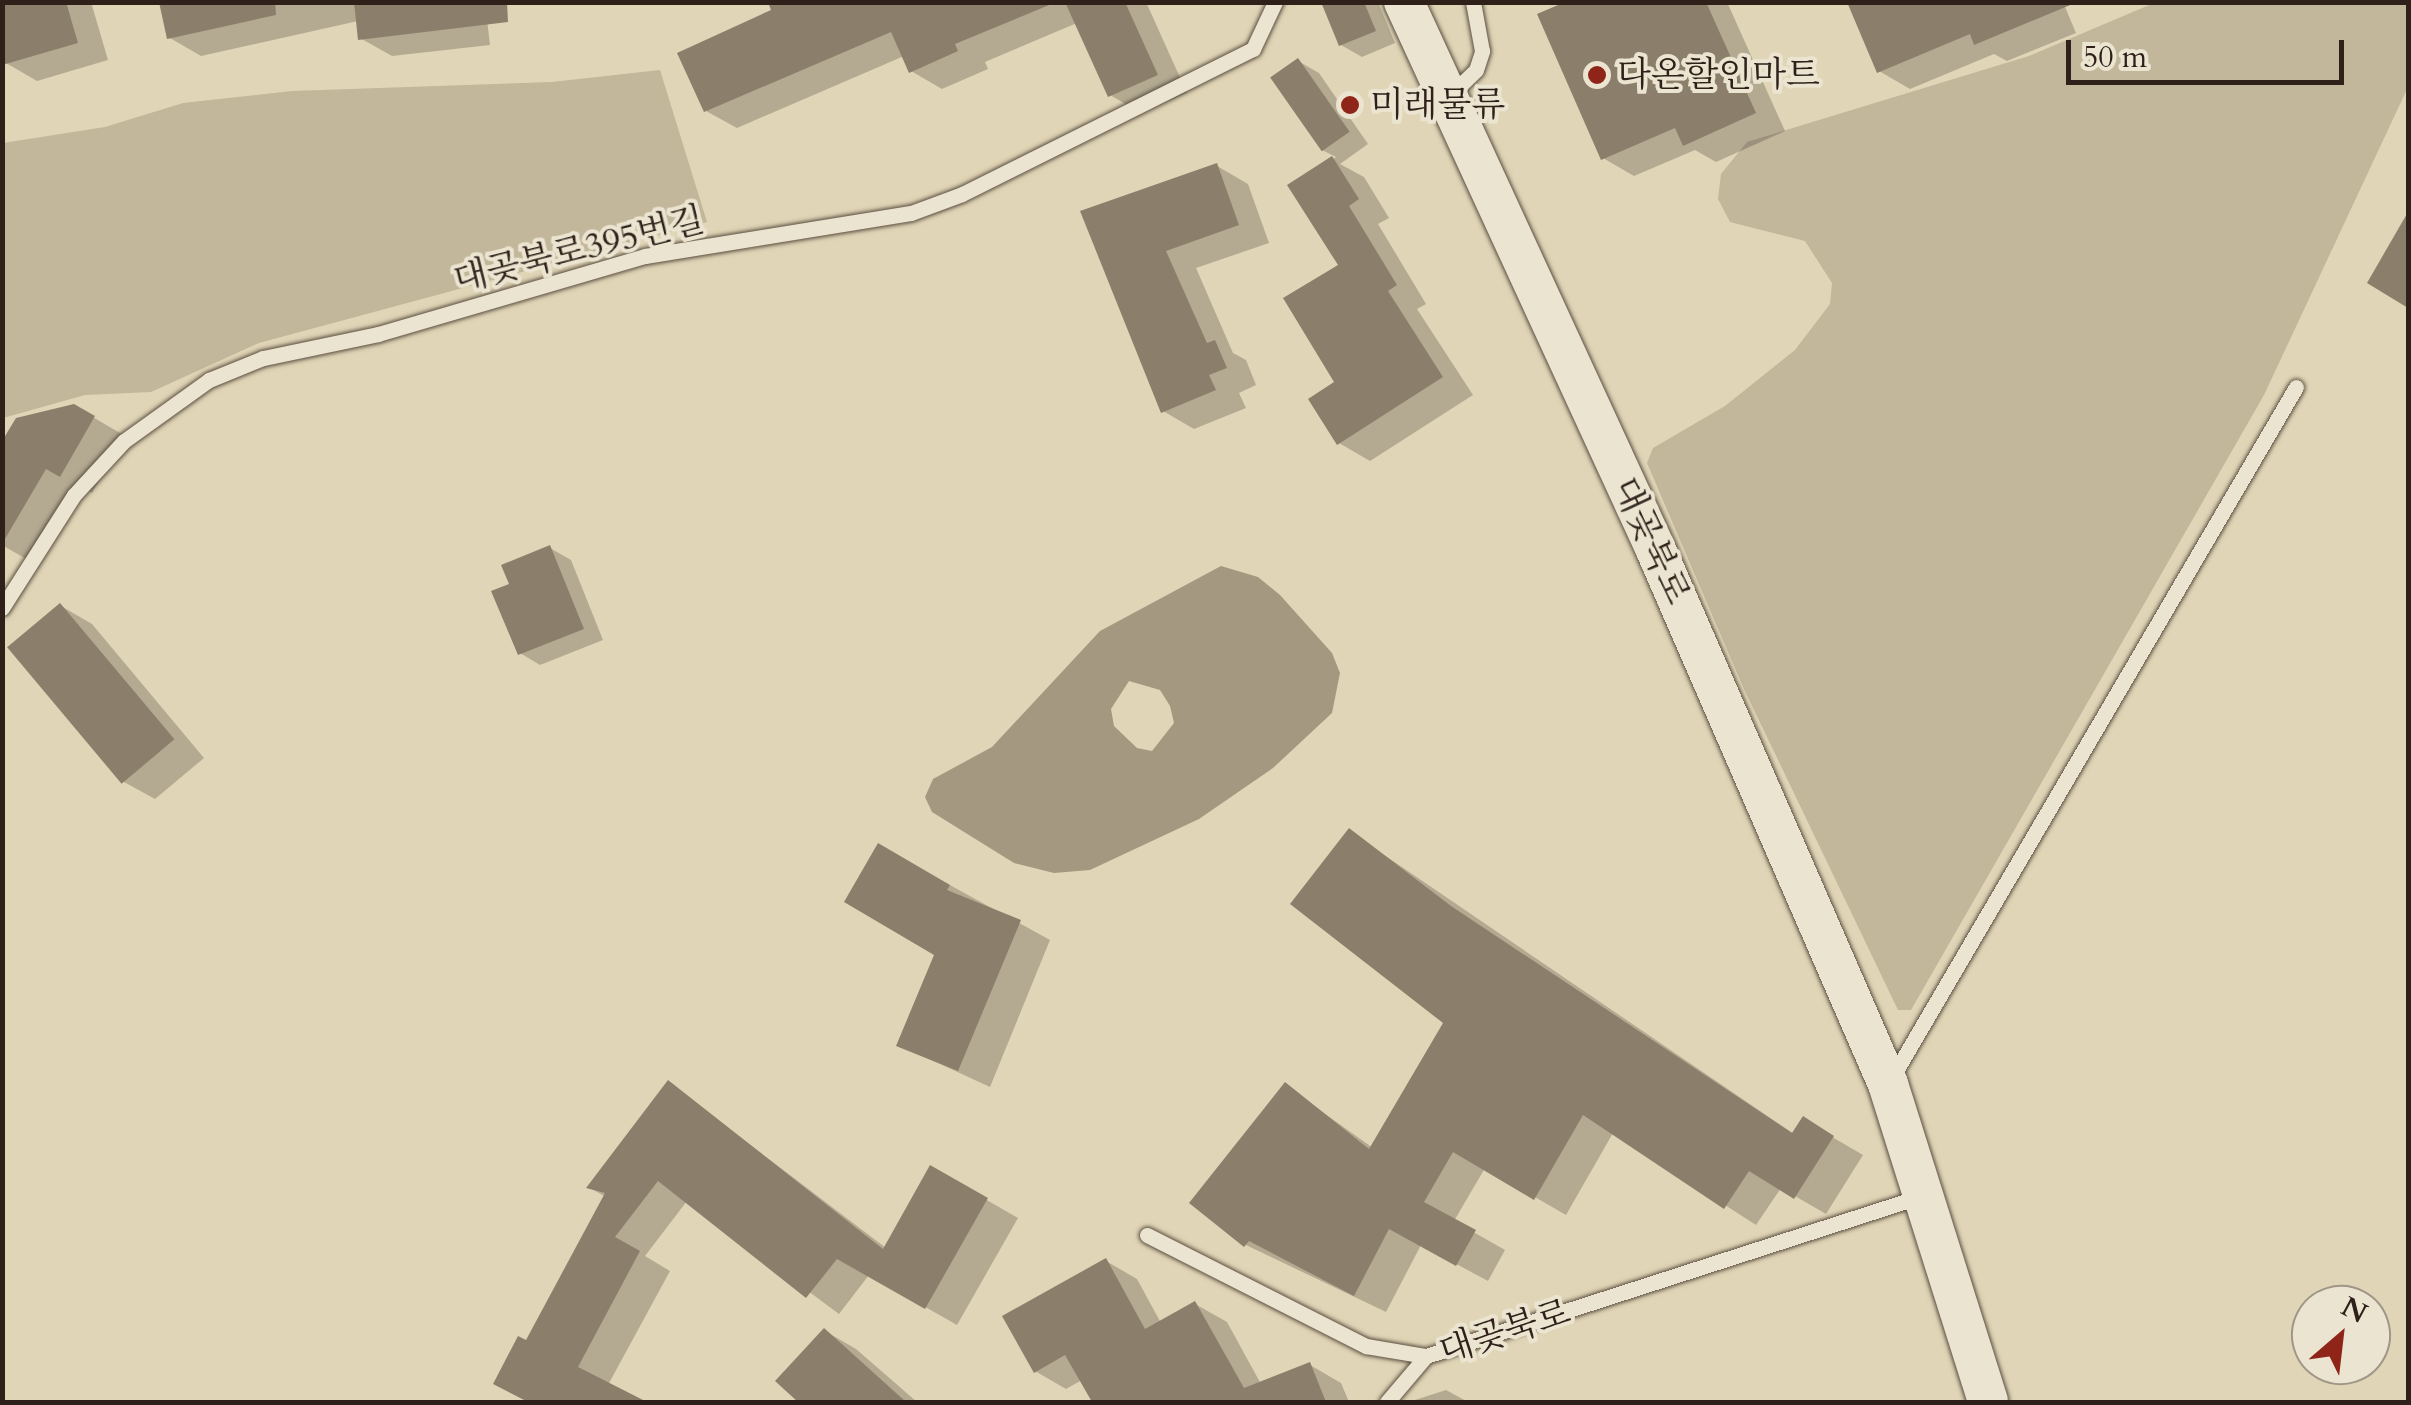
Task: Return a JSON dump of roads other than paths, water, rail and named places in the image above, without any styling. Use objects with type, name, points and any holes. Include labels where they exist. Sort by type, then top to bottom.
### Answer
[{"type":"street","name":"대곶북로","points":[[1404,2],[1672,586],[1888,1084],[1988,1402]]},
{"type":"lane","name":"대곶북로395번길","points":[[2,608],[74,496],[124,441],[209,380],[264,358],[378,334],[645,256],[911,212],[962,194],[1252,48],[1275,2]]},
{"type":"lane","points":[[1446,98],[1476,70],[1482,51],[1473,2]]},
{"type":"lane","points":[[1888,1084],[2296,386]]},
{"type":"lane","name":"대곶북로","points":[[1386,1402],[1426,1356],[1926,1195]]},
{"type":"lane","points":[[1147,1235],[1366,1346],[1426,1356]]},
{"type":"place","name":"다온할인마트","points":[[1597,75]]},
{"type":"place","name":"미래물류","points":[[1350,105]]}]
